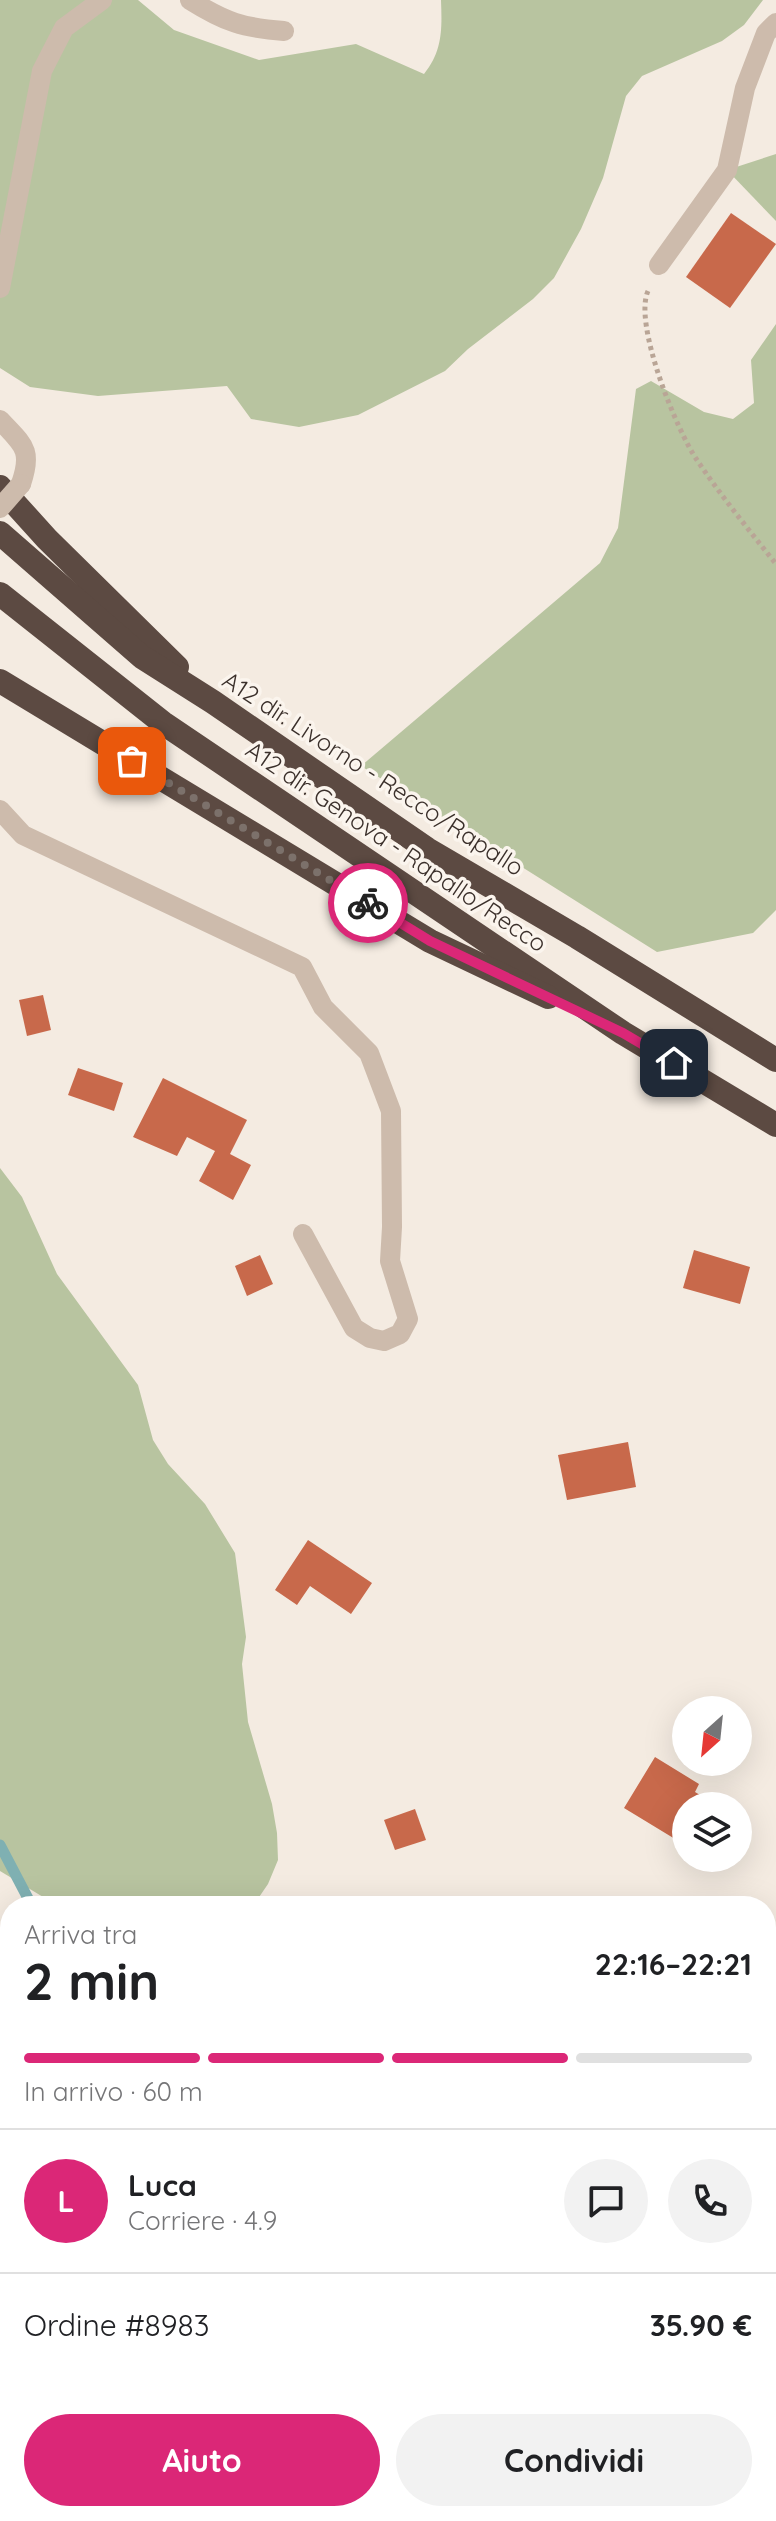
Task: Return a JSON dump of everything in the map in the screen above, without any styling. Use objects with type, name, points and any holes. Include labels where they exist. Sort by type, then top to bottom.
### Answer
[{"type":"highway","points":[[11,486],[47,539],[213,702]]},
{"type":"highway","name":"A12 dir. Livorno - Recco/Rapallo","points":[[0,533],[142,657],[427,849],[776,1060]]},
{"type":"highway","name":"A12 dir. Genova - Rapallo/Recco","points":[[0,594],[163,723],[623,1033],[776,1125]]},
{"type":"highway","points":[[0,681],[430,941],[623,1033]]},
{"type":"street","points":[[0,288],[42,71],[64,28],[102,0]]},
{"type":"street","points":[[190,0],[215,15],[250,29],[284,31]]},
{"type":"street","points":[[659,265],[727,170],[745,88],[766,33],[776,23]]},
{"type":"street","points":[[0,420],[24,445],[28,463],[0,508]]},
{"type":"street","points":[[0,810],[23,835],[302,967],[323,1007],[369,1053],[391,1111],[390,1261],[408,1319],[400,1334],[384,1341],[370,1338],[354,1328],[303,1234]]},
{"type":"path","points":[[659,265],[645,297],[646,337],[660,381],[694,457],[776,564]]},
{"type":"green space","points":[[0,0],[138,0],[174,30],[259,60],[356,44],[424,74],[438,48],[441,0],[763,0],[744,25],[722,41],[642,76],[626,96],[603,178],[581,229],[554,278],[533,299],[468,349],[445,371],[358,415],[299,427],[251,419],[227,386],[98,396],[30,387],[0,368]]},
{"type":"green space","points":[[776,154],[776,221],[727,170]]},
{"type":"green space","points":[[776,324],[776,910],[753,933],[657,952],[361,766],[600,563],[618,528],[636,389],[651,381],[704,412],[733,419],[754,403],[751,360]]},
{"type":"green space","points":[[0,1168],[22,1197],[57,1274],[138,1385],[153,1440],[168,1464],[205,1504],[235,1553],[246,1637],[242,1664],[248,1722],[272,1804],[278,1860],[260,1896],[41,1896],[0,1871]]},
{"type":"building","points":[[731,213],[776,244],[730,308],[686,277]]},
{"type":"building","points":[[43,995],[51,1030],[27,1036],[19,1000]]},
{"type":"building","points":[[78,1068],[123,1083],[114,1111],[68,1095]]},
{"type":"building","points":[[163,1078],[247,1120],[230,1154],[251,1165],[233,1200],[199,1181],[215,1151],[187,1137],[177,1156],[133,1137]]},
{"type":"building","points":[[694,1250],[750,1267],[740,1304],[683,1288]]},
{"type":"building","points":[[260,1255],[273,1284],[247,1296],[235,1266]]},
{"type":"building","points":[[628,1442],[636,1487],[567,1500],[558,1455]]},
{"type":"building","points":[[308,1540],[372,1583],[351,1614],[310,1586],[297,1605],[275,1590]]},
{"type":"building","points":[[655,1757],[672,1767],[672,1776],[686,1776],[699,1784],[695,1792],[672,1792],[672,1837],[624,1808]]},
{"type":"building","points":[[415,1809],[426,1840],[395,1850],[384,1820]]},
{"type":"waterway","points":[[0,1845],[27,1896]]},
{"type":"way so far","points":[[132,761],[368,903]]},
{"type":"route","points":[[368,903],[430,941],[623,1033],[674,1063]]}]
